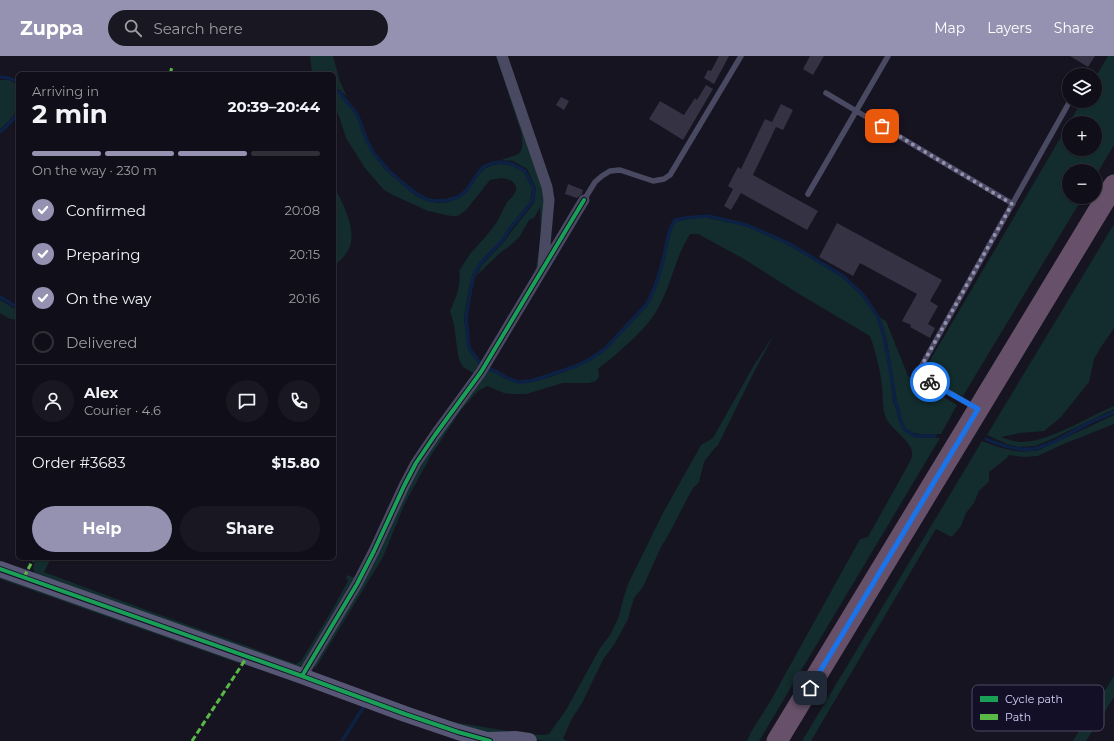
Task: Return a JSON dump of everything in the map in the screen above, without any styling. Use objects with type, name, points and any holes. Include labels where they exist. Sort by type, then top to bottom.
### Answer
[{"type":"highway","points":[[777,741],[1114,184]]},
{"type":"street","points":[[502,56],[547,187],[549,200],[542,270]]},
{"type":"street","points":[[302,676],[357,584],[416,463],[481,372],[584,200]]},
{"type":"street","points":[[0,569],[458,732],[489,740],[515,739],[529,741]]},
{"type":"lane","points":[[584,200],[595,182],[610,171],[620,170],[653,181],[664,179],[670,175],[741,56]]},
{"type":"lane","points":[[808,194],[888,56]]},
{"type":"lane","points":[[826,93],[1012,204]]},
{"type":"lane","points":[[978,409],[917,374],[1066,108]]},
{"type":"green space","points":[[310,56],[333,56],[340,81],[347,97],[340,90],[336,89],[336,72],[312,72]]},
{"type":"green space","points":[[496,56],[499,56],[546,198],[540,268],[530,284],[536,268],[541,235],[540,207],[534,218],[529,220],[520,236],[476,276],[482,265],[504,242],[534,203],[536,188],[527,169],[513,161],[501,160],[520,152],[522,140],[521,132]]},
{"type":"green space","points":[[1108,56],[1114,56],[1114,145],[1102,165],[1102,164],[1062,164],[1062,204],[1079,204],[963,396],[952,392],[922,374],[1062,135],[1062,156],[1102,156],[1102,116],[1073,116],[1078,108],[1102,108],[1101,68]]},
{"type":"green space","points":[[0,80],[9,80],[16,84],[16,112],[0,129]]},
{"type":"green space","points":[[336,92],[356,115],[366,142],[374,156],[387,171],[404,186],[416,196],[427,201],[439,203],[449,202],[459,198],[468,191],[484,169],[493,165],[512,165],[524,172],[532,189],[530,202],[501,240],[479,263],[473,274],[469,288],[464,318],[468,349],[481,367],[475,374],[463,367],[460,362],[454,325],[450,311],[459,286],[459,271],[470,254],[497,222],[507,202],[516,191],[516,186],[512,181],[507,179],[501,178],[490,180],[466,210],[458,216],[428,211],[384,190],[365,168],[346,138],[336,111]]},
{"type":"green space","points":[[336,191],[348,216],[351,232],[350,246],[341,260],[336,264]]},
{"type":"green space","points":[[708,218],[746,226],[787,244],[842,277],[863,297],[877,318],[883,337],[890,374],[893,401],[904,431],[915,437],[940,438],[759,741],[747,741],[860,539],[868,537],[909,464],[912,452],[908,444],[886,418],[883,407],[880,374],[870,336],[744,259],[698,234],[690,234],[687,239],[680,253],[664,297],[652,318],[630,342],[598,369],[599,377],[596,381],[589,383],[563,383],[526,394],[504,393],[487,386],[478,391],[461,410],[432,454],[405,503],[383,557],[315,669],[315,664],[417,468],[488,370],[518,383],[530,382],[551,377],[576,367],[591,360],[605,350],[647,306],[658,281],[672,229],[676,221]]},
{"type":"green space","points":[[1114,224],[1114,328],[1094,359],[1089,382],[1061,417],[1044,431],[1020,433],[1001,437],[1019,442],[1030,441],[1055,434],[1114,406],[1114,409],[1035,446],[1018,447],[987,435]]},
{"type":"green space","points":[[0,300],[16,309],[16,320],[10,319],[0,313]]},
{"type":"green space","points":[[879,317],[886,321],[908,376],[957,405],[941,434],[919,434],[908,430],[904,425],[897,402],[886,337]]},
{"type":"green space","points":[[775,333],[718,445],[704,462],[699,482],[693,488],[661,547],[643,587],[634,598],[628,619],[614,645],[604,658],[582,703],[571,720],[563,739],[567,741],[544,741],[482,733],[448,721],[513,732],[542,735],[549,734],[566,710],[600,648],[610,635],[619,616],[629,582],[663,513],[701,445],[713,438],[754,365]]},
{"type":"green space","points":[[1114,415],[1114,424],[1061,445],[1038,456],[1024,457],[1009,455],[989,472],[989,481],[979,491],[974,503],[966,513],[961,526],[952,537],[936,529],[811,741],[802,741],[982,441],[1010,450],[1039,450]]},
{"type":"green space","points":[[35,560],[50,560],[44,572],[296,664],[301,661],[332,610],[348,581],[346,575],[356,578],[306,663],[295,668],[35,575],[33,568]]},
{"type":"green space","points":[[0,574],[239,660],[238,663],[0,579]]},
{"type":"green space","points":[[1114,676],[1114,697],[1104,713],[1104,692]]},
{"type":"green space","points":[[1079,731],[1092,731],[1086,741],[1073,741]]},
{"type":"building","points":[[719,56],[729,56],[714,84],[704,78],[708,70],[711,71]]},
{"type":"building","points":[[810,56],[824,56],[813,75],[803,69]]},
{"type":"building","points":[[1070,56],[1095,56],[1088,67]]},
{"type":"building","points":[[706,85],[713,89],[683,140],[649,119],[660,101],[684,115],[695,98],[697,100]]},
{"type":"building","points":[[561,97],[569,101],[564,110],[556,105]]},
{"type":"building","points":[[781,104],[793,110],[783,130],[776,127],[753,175],[818,211],[807,230],[741,193],[731,210],[724,206],[733,189],[728,186],[738,167],[741,169],[765,119],[772,122]]},
{"type":"building","points":[[568,184],[583,190],[582,194],[577,198],[565,194]]},
{"type":"building","points":[[837,223],[942,280],[930,301],[938,306],[928,324],[935,328],[930,338],[910,327],[911,325],[902,321],[917,294],[860,263],[853,276],[819,257]]},
{"type":"waterway","points":[[0,77],[9,78],[16,81]]},
{"type":"waterway","points":[[336,91],[339,92],[357,114],[367,141],[375,155],[388,170],[405,185],[428,200],[439,201],[458,197],[467,190],[483,167],[493,163],[501,162],[512,164],[525,171],[534,189],[532,202],[502,241],[480,264],[474,275],[471,288],[466,318],[469,348],[481,364]]},
{"type":"waterway","points":[[0,132],[16,116]]},
{"type":"waterway","points":[[489,369],[518,382],[530,381],[576,366],[605,349],[649,300],[655,288],[669,232],[675,220],[708,216],[747,225],[788,243],[843,276],[864,296],[878,317],[884,337],[895,400],[900,420],[905,430],[915,436],[935,436]]},
{"type":"waterway","points":[[0,297],[16,307]]},
{"type":"waterway","points":[[986,439],[1015,448],[1033,449],[1055,441],[1114,412]]},
{"type":"waterway","points":[[342,741],[363,708]]},
{"type":"marked path","points":[[171,72],[172,67]]},
{"type":"marked path","points":[[24,577],[33,560]]},
{"type":"marked path","points":[[192,741],[247,657]]},
{"type":"cycle path","points":[[302,676],[357,584],[416,463],[481,372],[584,200]]},
{"type":"cycle path","points":[[0,569],[405,714],[490,741]]},
{"type":"way so far","points":[[882,126],[1012,204],[917,374],[930,382]]},
{"type":"route","points":[[810,688],[978,409],[930,382]]}]
